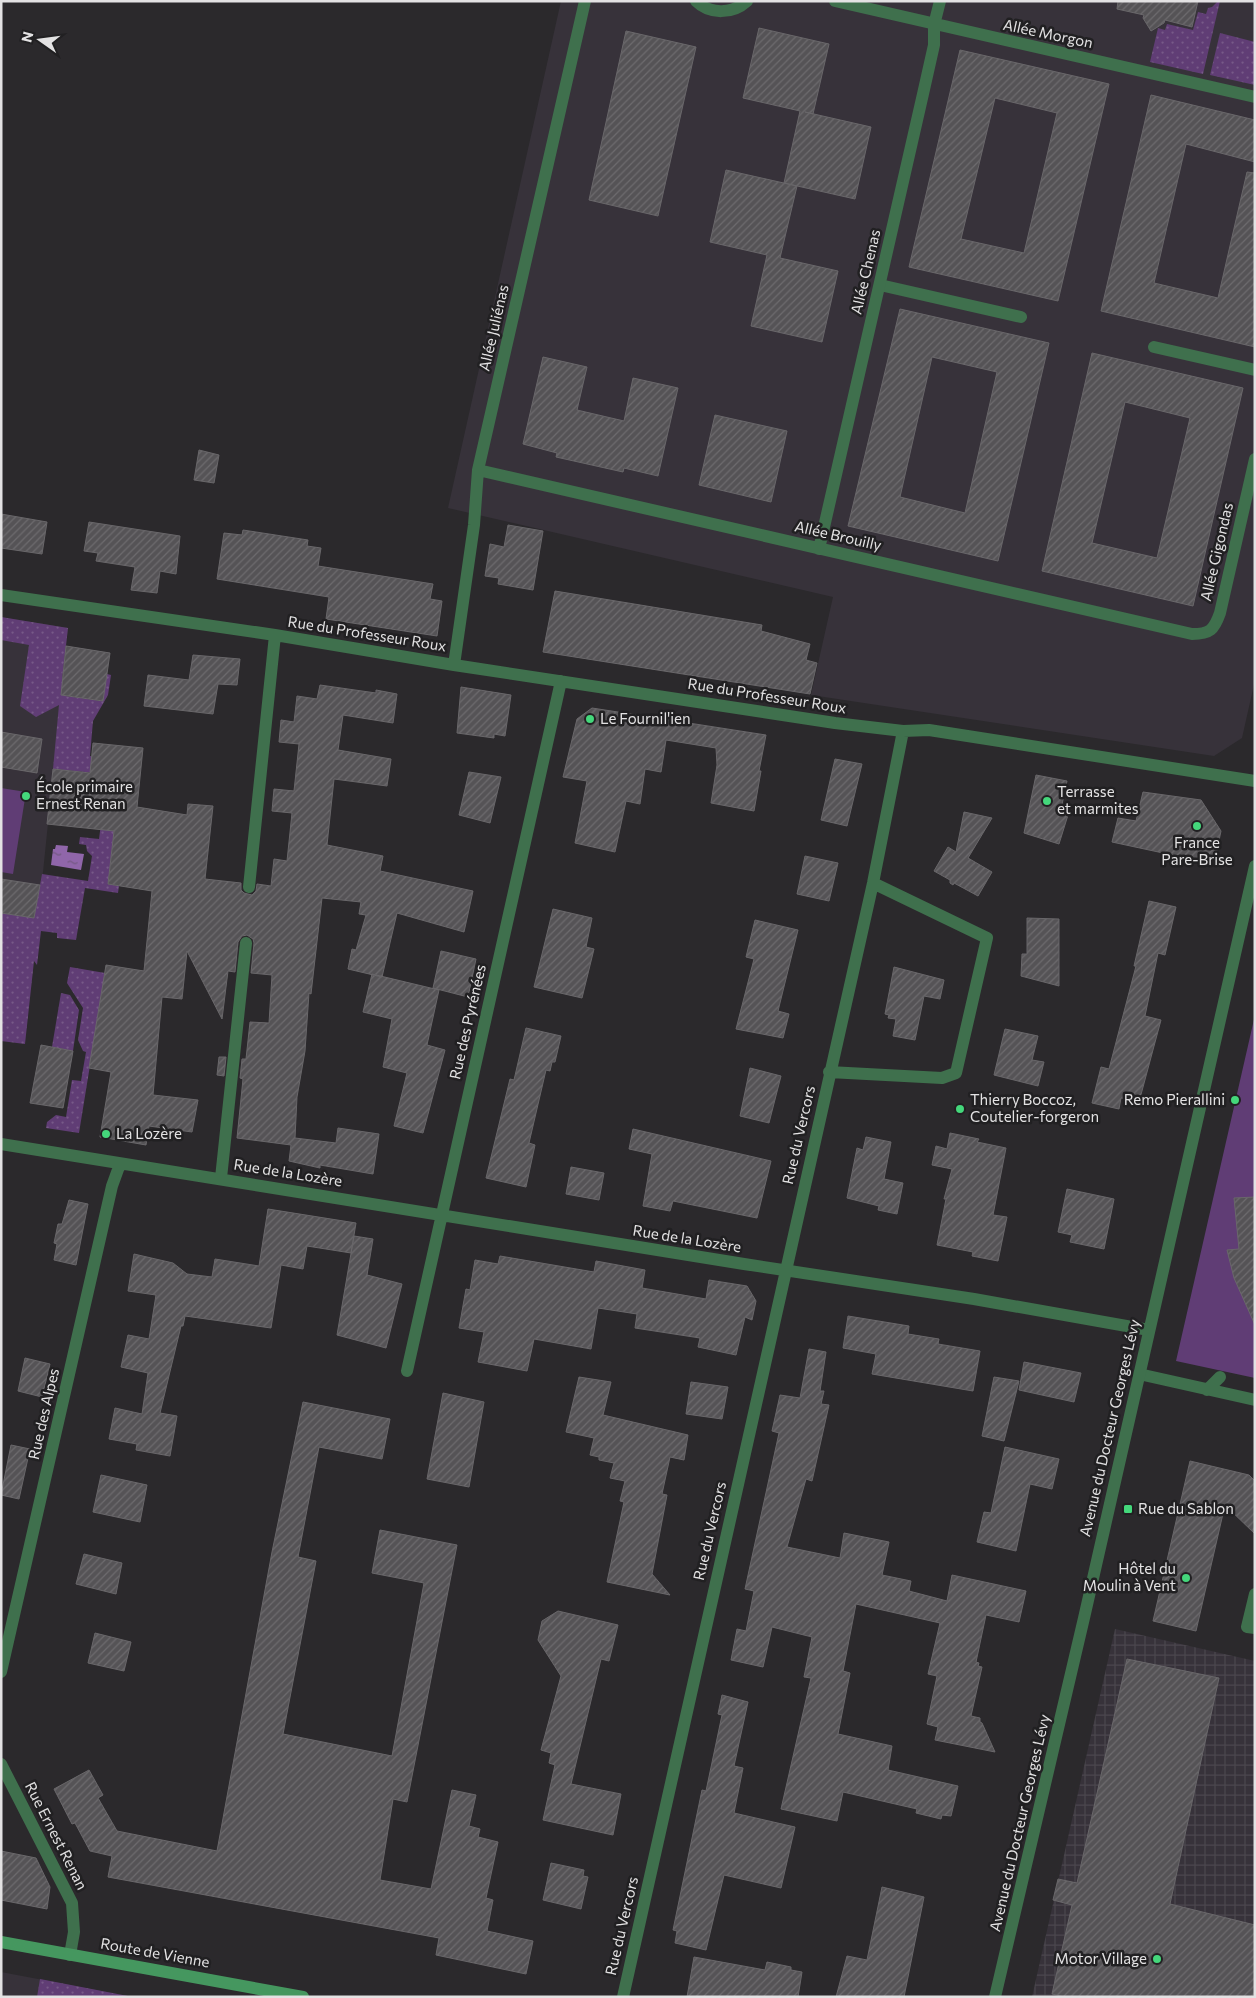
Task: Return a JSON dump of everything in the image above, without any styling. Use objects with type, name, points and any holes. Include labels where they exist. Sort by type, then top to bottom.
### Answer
[{"type":"main road","name":"Route de Vienne","points":[[1,1942],[303,1997]]},
{"type":"street","name":"Allée Juliénas","points":[[454,665],[474,525],[478,470],[585,1]]},
{"type":"street","points":[[696,1],[710,10],[723,12],[735,9],[747,1]]},
{"type":"street","name":"Allée Morgon","points":[[835,1],[1255,97]]},
{"type":"street","name":"Allée Chenas","points":[[820,549],[934,45],[934,25],[940,1]]},
{"type":"street","points":[[880,285],[1020,317]]},
{"type":"street","points":[[1154,347],[1255,370]]},
{"type":"street","name":"Allée Gigondas","points":[[1192,634],[1204,634],[1215,627],[1220,613],[1255,459]]},
{"type":"street","name":"Allée Brouilly","points":[[478,470],[1192,634]]},
{"type":"street","name":"Rue du Professeur Roux","points":[[1,595],[275,635],[454,665],[819,721],[902,731],[929,730],[1255,781]]},
{"type":"street","name":"Rue du Professeur Roux","points":[[249,887],[275,635]]},
{"type":"street","name":"Rue des Pyrénées","points":[[406,1371],[561,681]]},
{"type":"street","name":"Rue du Vercors","points":[[623,1997],[829,1072],[873,883],[902,731]]},
{"type":"street","name":"Avenue du Docteur Georges Lévy","points":[[995,1997],[1030,1855],[1255,866]]},
{"type":"street","name":"Rue du Vercors","points":[[829,1072],[942,1078],[956,1073],[987,938],[873,883]]},
{"type":"street","name":"Rue de la Lozère","points":[[221,1178],[246,943]]},
{"type":"street","name":"Rue de la Lozère","points":[[1,1144],[120,1164],[221,1178],[785,1271],[974,1299],[1149,1330]]},
{"type":"street","name":"Rue des Alpes","points":[[1,1672],[112,1186],[120,1164]]},
{"type":"street","points":[[1139,1374],[1255,1400]]},
{"type":"street","points":[[1207,1390],[1220,1377]]},
{"type":"street","points":[[1255,1594],[1247,1627],[1255,1628]]},
{"type":"street","name":"Rue Ernest Renan","points":[[1,1764],[72,1903],[74,1932],[70,1955]]},
{"type":"shaded area","points":[[561,1],[1255,1],[1255,680],[1242,738],[1214,756],[811,695],[833,597],[448,508]]},
{"type":"shaded area","points":[[1220,1],[1203,74],[1150,62],[1158,28],[1165,30],[1167,24],[1193,30],[1198,12],[1206,14],[1208,8]]},
{"type":"shaded area","points":[[1220,33],[1255,42],[1255,85],[1210,75]]},
{"type":"shaded area","name":"École primaire Ernest Renan","points":[[1,617],[68,628],[34,960],[1,955]]},
{"type":"shaded area","points":[[1,617],[68,628],[62,679],[67,680],[66,696],[102,701],[107,674],[111,675],[108,695],[93,721],[90,756],[106,758],[96,773],[53,769],[59,705],[36,717],[20,706],[29,645],[1,640]]},
{"type":"shaded area","points":[[1,788],[26,792],[13,874],[1,872]]},
{"type":"shaded area","points":[[117,805],[108,884],[119,886],[118,893],[85,888],[76,940],[57,938],[57,933],[41,931],[37,965],[34,961],[25,1044],[1,1041],[1,913],[34,918],[42,874],[88,881],[92,856],[87,851],[86,845],[79,844],[80,837],[99,839],[102,816]]},
{"type":"shaded area","points":[[70,967],[105,973],[79,1133],[46,1128],[47,1122],[56,1115],[66,1117],[72,1080],[81,1081],[86,1052],[83,1051],[78,1040],[83,1008],[67,983]]},
{"type":"shaded area","points":[[61,993],[70,995],[79,1010],[73,1051],[52,1047]]},
{"type":"shaded area","points":[[1255,1015],[1255,1378],[1176,1361]]},
{"type":"shaded area","points":[[1115,1629],[1255,1661],[1255,1997],[1032,1997]]},
{"type":"shaded area","points":[[1,1972],[133,1997],[1,1997]]},
{"type":"shaded area","points":[[40,1979],[133,1997],[37,1997]]},
{"type":"water","points":[[56,845],[68,846],[67,852],[84,854],[81,870],[51,865],[53,849],[55,849]]},
{"type":"building","points":[[1118,1],[1198,1],[1192,27],[1165,20],[1164,23],[1151,31],[1143,18],[1144,15],[1117,9]]},
{"type":"building","points":[[759,28],[829,44],[813,114],[871,127],[855,199],[784,183],[800,111],[743,98]]},
{"type":"building","points":[[626,31],[696,47],[658,216],[589,200]]},
{"type":"building","points":[[960,50],[1109,84],[1058,301],[909,267]],"holes":[[[995,98],[1057,113],[1024,253],[961,239]]]},
{"type":"building","points":[[1151,95],[1255,120],[1255,162],[1186,144],[1154,283],[1218,298],[1247,172],[1255,173],[1255,347],[1101,311]]},
{"type":"building","points":[[726,170],[797,186],[780,258],[838,271],[822,342],[751,326],[767,255],[710,242]]},
{"type":"building","points":[[900,309],[1049,343],[998,561],[848,526]],"holes":[[[932,357],[997,372],[965,513],[900,497]]]},
{"type":"building","points":[[1092,353],[1243,388],[1193,606],[1042,571]],"holes":[[[1125,402],[1190,418],[1157,558],[1092,543]]]},
{"type":"building","points":[[543,357],[587,367],[577,410],[624,421],[633,378],[678,388],[658,476],[624,468],[623,472],[556,457],[557,453],[523,444]]},
{"type":"building","points":[[715,415],[787,431],[771,502],[699,485]]},
{"type":"building","points":[[199,450],[219,455],[214,483],[194,480]]},
{"type":"building","points":[[1,514],[47,522],[42,554],[1,548]]},
{"type":"building","points":[[89,522],[180,536],[176,574],[160,571],[157,593],[131,590],[135,567],[96,561],[98,553],[84,551]]},
{"type":"building","points":[[508,525],[543,531],[533,590],[498,584],[499,578],[485,576],[490,544],[504,547]]},
{"type":"building","points":[[243,530],[308,540],[307,546],[321,548],[318,566],[433,584],[430,599],[442,601],[437,636],[326,619],[329,597],[217,579],[224,533],[242,535]]},
{"type":"building","points":[[555,591],[762,625],[761,631],[810,644],[806,660],[817,663],[810,694],[543,652]]},
{"type":"building","points":[[66,646],[110,653],[103,701],[61,695]]},
{"type":"building","points":[[193,655],[240,659],[237,685],[218,684],[213,714],[144,706],[148,675],[189,680]]},
{"type":"building","points":[[320,685],[376,693],[376,690],[397,694],[393,723],[343,715],[338,750],[391,759],[387,786],[334,779],[327,845],[383,856],[380,871],[473,891],[464,932],[397,913],[382,977],[348,969],[352,949],[356,950],[366,915],[359,914],[361,902],[322,898],[311,994],[309,993],[305,1051],[297,1097],[295,1138],[336,1143],[338,1128],[379,1134],[373,1174],[320,1165],[320,1168],[289,1161],[291,1145],[237,1138],[243,1079],[240,1078],[242,1059],[246,1059],[250,1022],[269,1023],[272,975],[251,973],[254,943],[253,939],[247,935],[242,936],[238,942],[235,972],[228,971],[222,1019],[187,951],[182,999],[162,997],[153,1095],[198,1100],[192,1132],[149,1126],[146,1145],[100,1137],[111,1072],[89,1068],[106,965],[144,971],[152,891],[108,884],[114,831],[47,824],[53,769],[90,773],[93,743],[143,748],[137,807],[187,815],[188,804],[213,806],[205,879],[241,883],[241,890],[252,895],[256,891],[257,884],[271,886],[274,859],[287,861],[292,813],[272,811],[274,789],[294,791],[299,744],[279,742],[281,720],[294,722],[297,696],[317,699]]},
{"type":"building","points":[[461,687],[511,695],[505,736],[494,734],[494,738],[457,733]]},
{"type":"building","points":[[592,708],[766,735],[754,811],[711,803],[717,765],[716,748],[666,740],[661,772],[645,769],[640,804],[626,801],[615,852],[575,843],[587,781],[563,777],[577,719]]},
{"type":"building","points":[[1,732],[42,739],[37,773],[1,767]]},
{"type":"building","points":[[835,759],[862,764],[847,826],[821,820]]},
{"type":"building","points":[[469,772],[501,777],[490,823],[459,815]]},
{"type":"building","points":[[1036,775],[1067,781],[1061,809],[1064,809],[1063,814],[1068,815],[1059,844],[1024,833]]},
{"type":"building","points":[[1143,792],[1201,800],[1221,831],[1214,864],[1112,842],[1118,818],[1136,821]]},
{"type":"building","points":[[964,812],[992,818],[968,858],[992,872],[978,896],[954,883],[953,885],[950,883],[950,880],[934,871],[948,847],[956,852]]},
{"type":"building","points":[[805,856],[838,863],[829,901],[797,894]]},
{"type":"building","points":[[1,879],[40,885],[34,918],[1,913]]},
{"type":"building","points":[[1149,901],[1176,907],[1165,955],[1158,953],[1145,1016],[1161,1020],[1139,1102],[1121,1098],[1119,1109],[1092,1103],[1101,1067],[1109,1069],[1136,966],[1134,966]]},
{"type":"building","points":[[553,909],[592,918],[586,947],[594,949],[582,998],[534,987]]},
{"type":"building","points":[[1027,918],[1059,919],[1059,986],[1021,976],[1022,954],[1027,954]]},
{"type":"building","points":[[755,920],[798,930],[778,1011],[789,1014],[783,1038],[736,1029],[754,959],[746,957]]},
{"type":"building","points":[[441,951],[476,959],[468,997],[433,988]]},
{"type":"building","points":[[894,967],[944,980],[940,999],[924,996],[915,1040],[893,1036],[896,1019],[888,1018],[889,1015],[885,1014]]},
{"type":"building","points":[[372,974],[439,990],[427,1045],[445,1050],[423,1133],[394,1126],[407,1073],[383,1067],[392,1019],[363,1012]]},
{"type":"building","points":[[526,1028],[561,1036],[555,1062],[552,1062],[550,1071],[546,1070],[529,1143],[535,1145],[526,1187],[486,1178],[510,1079],[514,1080]]},
{"type":"building","points":[[1005,1029],[1038,1036],[1032,1060],[1044,1062],[1038,1086],[994,1075]]},
{"type":"building","points":[[41,1045],[73,1051],[63,1108],[30,1103]]},
{"type":"building","points":[[219,1057],[226,1057],[224,1076],[217,1075]]},
{"type":"building","points":[[750,1068],[781,1076],[769,1123],[740,1116]]},
{"type":"building","points":[[633,1129],[771,1161],[757,1218],[673,1201],[670,1211],[643,1206],[652,1154],[629,1149]]},
{"type":"building","points":[[950,1133],[979,1139],[977,1142],[1006,1148],[993,1215],[1007,1217],[998,1261],[972,1256],[973,1252],[937,1245],[946,1199],[944,1199],[952,1169],[932,1165],[936,1146],[947,1149]]},
{"type":"building","points":[[866,1137],[891,1142],[884,1179],[903,1183],[897,1214],[878,1210],[879,1206],[847,1198],[857,1148],[863,1150]]},
{"type":"building","points":[[571,1167],[604,1173],[599,1200],[566,1194]]},
{"type":"building","points":[[1067,1189],[1114,1199],[1104,1249],[1070,1242],[1072,1235],[1058,1232]]},
{"type":"building","points":[[1255,1197],[1255,1325],[1234,1278],[1227,1250],[1239,1249],[1234,1198]]},
{"type":"building","points":[[69,1200],[88,1204],[76,1265],[54,1260],[57,1244],[54,1243],[58,1224],[62,1224]]},
{"type":"building","points":[[268,1209],[356,1223],[351,1253],[307,1246],[303,1269],[281,1265],[271,1328],[185,1316],[160,1413],[177,1416],[170,1456],[136,1450],[137,1444],[109,1439],[115,1408],[142,1414],[148,1373],[121,1367],[128,1335],[149,1339],[156,1295],[128,1291],[134,1254],[173,1263],[187,1274],[212,1277],[215,1259],[259,1266]]},
{"type":"building","points":[[354,1236],[373,1239],[367,1275],[402,1284],[386,1348],[337,1335]]},
{"type":"building","points":[[500,1256],[594,1272],[596,1261],[645,1270],[642,1288],[706,1299],[709,1280],[747,1286],[756,1301],[752,1320],[745,1317],[736,1355],[698,1347],[700,1338],[635,1328],[637,1314],[598,1308],[591,1349],[534,1339],[527,1371],[478,1362],[484,1332],[459,1328],[466,1289],[470,1290],[475,1260],[498,1264]]},
{"type":"building","points":[[848,1316],[909,1326],[908,1334],[939,1339],[938,1344],[980,1351],[973,1391],[872,1374],[876,1354],[843,1348]]},
{"type":"building","points":[[809,1349],[826,1352],[820,1391],[824,1391],[821,1404],[829,1405],[812,1481],[806,1479],[787,1547],[840,1558],[844,1533],[889,1542],[882,1575],[911,1581],[909,1591],[947,1601],[952,1575],[1026,1591],[1019,1622],[986,1615],[976,1662],[979,1663],[978,1666],[982,1667],[971,1716],[980,1718],[980,1722],[995,1752],[935,1740],[938,1727],[927,1724],[937,1676],[928,1674],[940,1623],[856,1604],[843,1671],[850,1673],[838,1734],[892,1746],[888,1770],[958,1786],[951,1816],[942,1815],[941,1819],[916,1813],[917,1809],[843,1792],[837,1821],[781,1809],[811,1678],[804,1677],[812,1637],[772,1627],[763,1667],[731,1660],[737,1629],[746,1631],[754,1591],[745,1589],[779,1433],[772,1431],[780,1395],[800,1398]]},
{"type":"building","points":[[25,1358],[50,1364],[42,1397],[18,1391]]},
{"type":"building","points":[[1024,1362],[1081,1373],[1074,1402],[1019,1390]]},
{"type":"building","points":[[579,1377],[611,1382],[603,1415],[688,1435],[684,1460],[670,1457],[662,1494],[667,1495],[652,1574],[670,1595],[607,1582],[624,1502],[620,1501],[625,1481],[610,1478],[614,1463],[599,1460],[599,1457],[590,1455],[594,1438],[566,1432]]},
{"type":"building","points":[[994,1377],[1019,1381],[1004,1441],[982,1436]]},
{"type":"building","points":[[691,1382],[728,1387],[722,1419],[686,1414]]},
{"type":"building","points":[[443,1393],[484,1402],[469,1487],[427,1479]]},
{"type":"building","points":[[303,1402],[390,1419],[382,1459],[319,1447],[298,1557],[316,1561],[283,1734],[392,1756],[424,1583],[372,1573],[380,1530],[457,1545],[407,1802],[393,1799],[380,1880],[431,1889],[452,1790],[476,1795],[469,1826],[480,1829],[478,1837],[498,1842],[486,1898],[493,1900],[487,1931],[533,1941],[526,1974],[436,1955],[439,1938],[108,1877],[112,1856],[90,1851],[75,1823],[72,1824],[54,1789],[89,1770],[103,1795],[98,1798],[117,1831],[217,1851],[272,1552]]},
{"type":"building","points":[[11,1445],[30,1449],[19,1499],[1,1495]]},
{"type":"building","points":[[1005,1447],[1059,1459],[1052,1489],[1030,1484],[1016,1551],[977,1542],[984,1512],[991,1513]]},
{"type":"building","name":"Hôtel du Moulin à Vent","points":[[1190,1461],[1249,1475],[1255,1481],[1255,1534],[1225,1505],[1196,1631],[1153,1621]]},
{"type":"building","points":[[101,1475],[147,1485],[140,1522],[93,1512]]},
{"type":"building","points":[[84,1554],[122,1563],[116,1594],[76,1584]]},
{"type":"building","points":[[558,1611],[618,1625],[609,1661],[601,1659],[571,1784],[621,1794],[613,1835],[543,1820],[555,1765],[549,1763],[551,1753],[541,1750],[561,1676],[538,1640],[542,1621]]},
{"type":"building","points":[[95,1633],[131,1642],[124,1671],[88,1663]]},
{"type":"building","points":[[1127,1659],[1219,1678],[1170,1904],[1255,1925],[1255,1997],[1065,1997],[1052,1994],[1072,1905],[1053,1900],[1058,1879],[1077,1883]]},
{"type":"building","points":[[722,1695],[748,1702],[734,1766],[743,1768],[734,1813],[795,1827],[781,1888],[724,1875],[706,1950],[675,1943],[677,1931],[673,1930],[702,1790],[706,1791],[722,1715],[718,1714]]},
{"type":"building","points":[[1,1851],[36,1858],[50,1887],[47,1909],[1,1900]]},
{"type":"building","points":[[551,1863],[584,1870],[583,1876],[588,1877],[581,1909],[543,1900]]},
{"type":"building","points":[[882,1887],[924,1897],[904,1997],[836,1997],[847,1956],[867,1960]]},
{"type":"building","points":[[694,1957],[765,1970],[767,1962],[791,1967],[791,1970],[802,1972],[798,1997],[687,1997]]},
{"type":"place","name":"Le Fournil'ien","points":[[590,719]]},
{"type":"place","name":"École primaire Ernest Renan","points":[[26,796]]},
{"type":"place","name":"Terrasse et marmites","points":[[1047,801]]},
{"type":"place","name":"France Pare-Brise","points":[[1197,826]]},
{"type":"place","name":"Remo Pierallini","points":[[1235,1100]]},
{"type":"place","name":"Thierry Boccoz, Coutelier-forgeron","points":[[960,1109]]},
{"type":"place","name":"La Lozère","points":[[106,1134]]},
{"type":"place","name":"Rue du Sablon","points":[[1128,1509]]},
{"type":"place","name":"Hôtel du Moulin à Vent","points":[[1186,1578]]},
{"type":"place","name":"Motor Village","points":[[1157,1959]]}]
